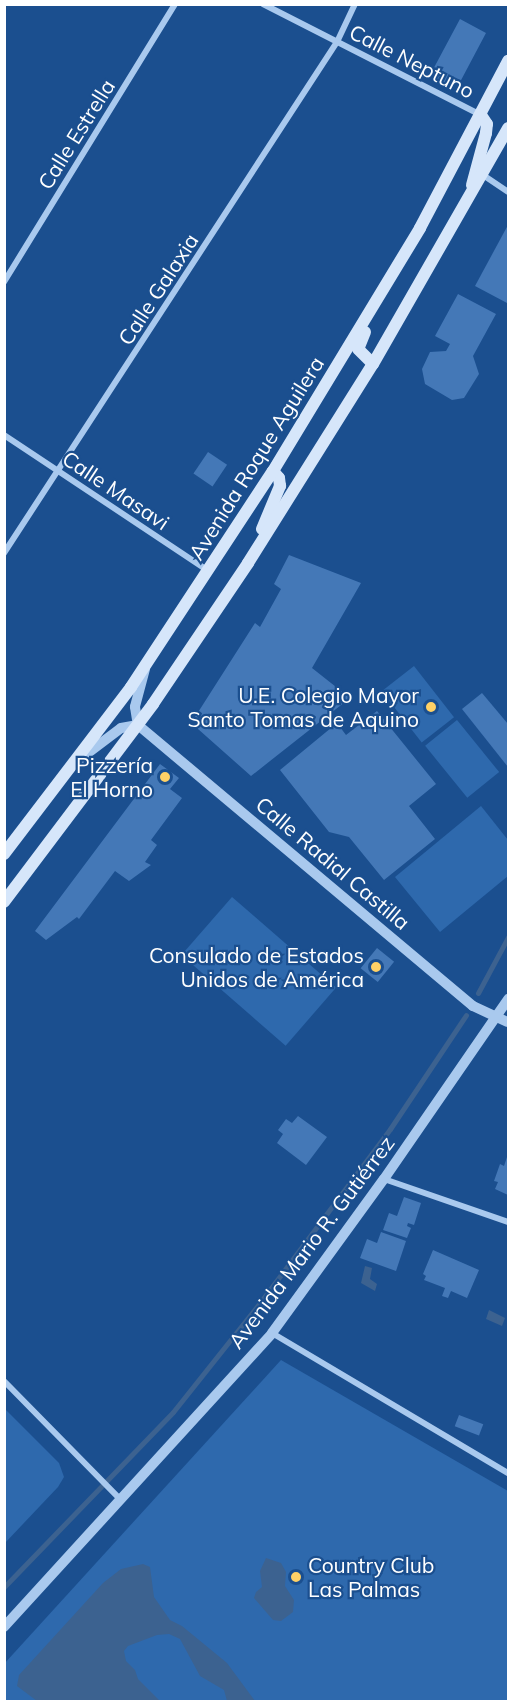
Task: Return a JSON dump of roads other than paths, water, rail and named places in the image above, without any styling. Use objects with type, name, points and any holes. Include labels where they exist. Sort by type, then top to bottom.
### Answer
[{"type":"main road","name":"Avenida Roque Aguilera","points":[[4,854],[148,662],[209,572],[389,280],[481,115],[508,61]]},
{"type":"main road","points":[[467,201],[486,133],[487,124],[481,115]]},
{"type":"main road","points":[[4,902],[138,725],[248,563],[373,364],[483,176],[508,128]]},
{"type":"main road","points":[[373,364],[360,353],[359,344],[386,298],[389,280]]},
{"type":"main road","points":[[248,563],[280,486],[279,478],[273,471]]},
{"type":"street","name":"Calle Estrella","points":[[4,282],[175,4]]},
{"type":"street","name":"Calle Neptuno","points":[[263,4],[481,115]]},
{"type":"street","name":"Calle Galaxia","points":[[4,554],[337,42],[356,4]]},
{"type":"street","points":[[483,176],[508,192]]},
{"type":"street","name":"Calle Masavi","points":[[4,435],[209,572]]},
{"type":"street","points":[[73,764],[121,728],[138,725],[135,707],[148,662]]},
{"type":"street","name":"Calle Radial Castilla","points":[[138,725],[465,998],[483,1012],[508,1022]]},
{"type":"street","name":"Avenida Mario R. Gutiérrez","points":[[4,1628],[117,1496],[272,1333],[384,1179],[508,999]]},
{"type":"street","points":[[384,1179],[508,1222]]},
{"type":"street","points":[[272,1333],[508,1473]]},
{"type":"street","points":[[4,1382],[117,1496]]},
{"type":"waterway","points":[[478,993],[508,937]]},
{"type":"waterway","points":[[4,1587],[173,1412],[262,1300],[390,1129],[466,1015]]},
{"type":"place","name":"U.E. Colegio Mayor Santo Tomas de Aquino","points":[[431,707]]},
{"type":"place","name":"Pizzería El Horno","points":[[165,777]]},
{"type":"place","name":"Consulado de Estados Unidos de América","points":[[376,967]]},
{"type":"place","name":"Country Club Las Palmas","points":[[296,1577]]}]
